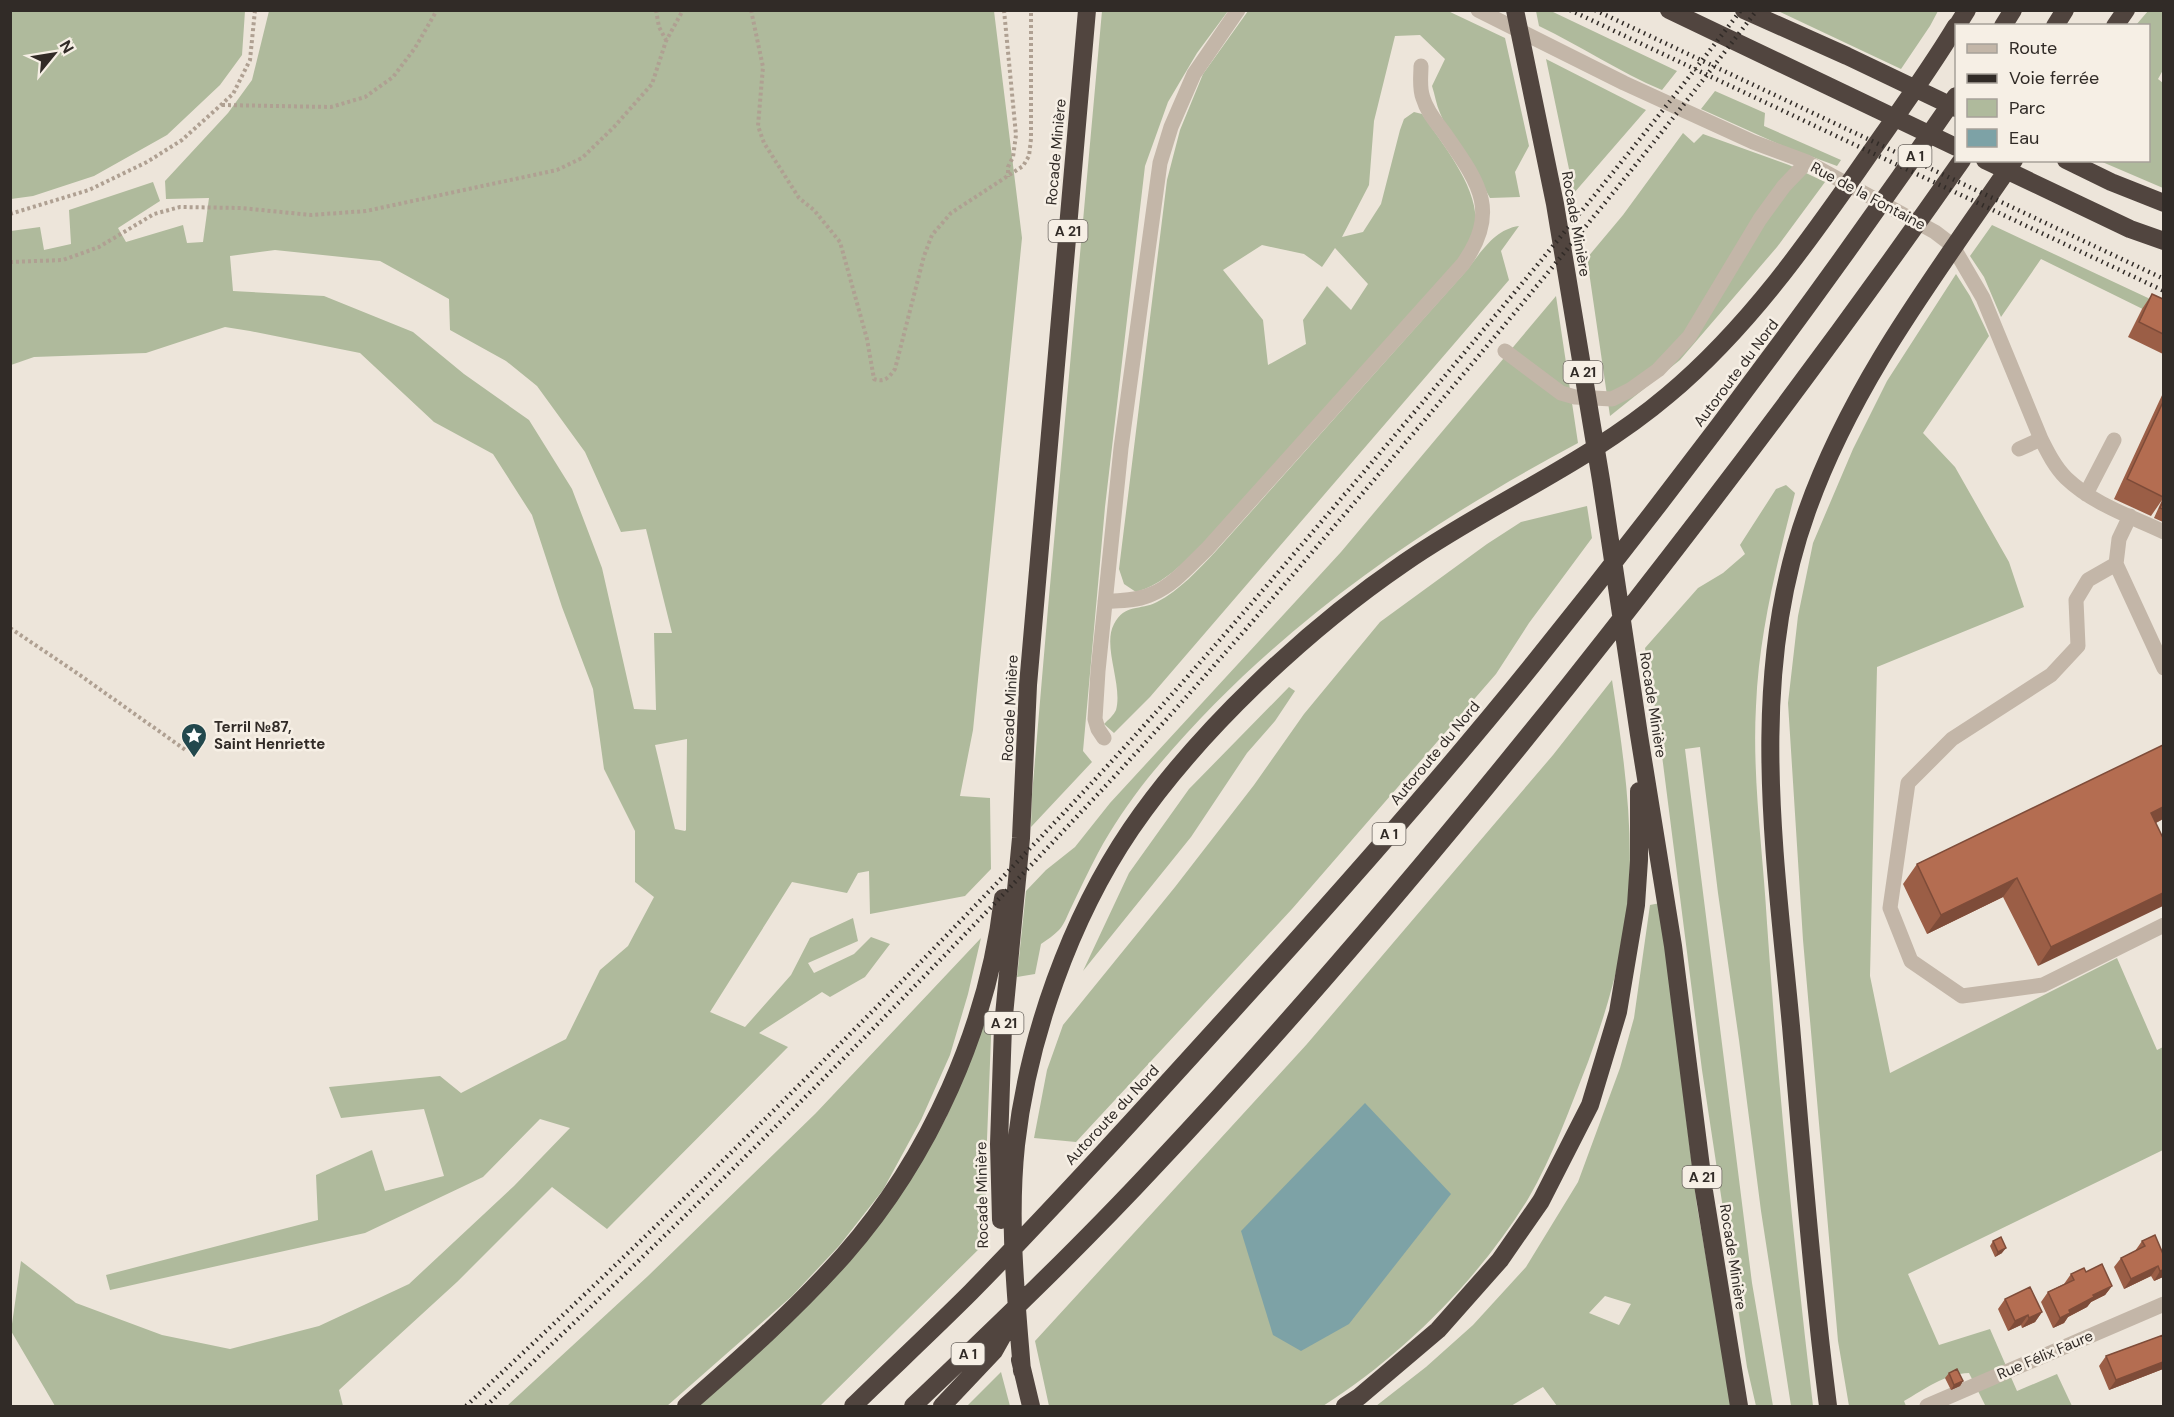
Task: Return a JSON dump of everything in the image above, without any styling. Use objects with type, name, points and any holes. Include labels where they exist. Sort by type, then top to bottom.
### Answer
[{"type":"highway","name":"Rocade Minière","points":[[1007,1144],[1003,1026],[1014,903],[1015,844],[1086,10]]},
{"type":"highway","name":"Rocade Minière","points":[[1515,10],[1557,215],[1599,468],[1673,946],[1704,1191],[1739,1407]]},
{"type":"highway","points":[[1669,10],[1955,147]]},
{"type":"highway","points":[[1744,10],[1955,108]]},
{"type":"highway","points":[[1958,24],[1966,10]]},
{"type":"highway","points":[[2004,24],[2013,10]]},
{"type":"highway","points":[[2056,24],[2065,10]]},
{"type":"highway","points":[[2102,24],[2110,10]]},
{"type":"highway","points":[[2116,24],[2126,10]]},
{"type":"highway","points":[[1031,1407],[1022,1371],[1007,1144],[1042,1021],[1081,920],[1128,833],[1175,772],[1220,723],[1289,655],[1364,592],[1452,531],[1622,430],[1697,370],[1737,328],[1796,257],[1954,30]]},
{"type":"highway","name":"Autoroute du Nord","points":[[853,1407],[979,1284],[1185,1063],[1336,896],[1512,690],[1726,417],[1873,216],[1955,97]]},
{"type":"highway","name":"A 1","points":[[913,1407],[1022,1302],[1156,1165],[1251,1061],[1445,839],[1680,546],[1797,391],[1961,162]]},
{"type":"highway","points":[[1989,162],[2130,229],[2163,241]]},
{"type":"highway","points":[[1828,1407],[1800,1143],[1775,847],[1770,744],[1778,630],[1794,550],[1805,514],[1836,437],[1877,362],[2013,162]]},
{"type":"highway","points":[[2070,162],[2163,203]]},
{"type":"highway","points":[[1345,1407],[1438,1330],[1500,1260],[1541,1201],[1590,1105],[1618,1012],[1636,905],[1639,860],[1639,735]]},
{"type":"highway","points":[[686,1407],[800,1303],[845,1253],[900,1179],[944,1100],[964,1053],[981,1002],[1015,844]]},
{"type":"highway","points":[[942,1407],[994,1352],[1022,1302]]},
{"type":"street","points":[[1104,738],[1095,719],[1121,448],[1160,164],[1171,127],[1194,74],[1238,10]]},
{"type":"street","name":"Rue de la Fontaine","points":[[1478,10],[1624,83],[1753,142],[1807,162],[1935,232],[1952,244],[1983,298],[2051,458],[2065,477],[2086,495],[2163,531]]},
{"type":"street","points":[[1106,602],[1137,599],[1151,595],[1164,587],[1207,549],[1463,264],[1473,250],[1482,228],[1482,199],[1468,171],[1428,111],[1420,87],[1421,66]]},
{"type":"street","points":[[1505,351],[1562,393],[1575,397],[1612,399],[1630,390],[1658,370],[1689,337],[1760,219],[1784,186],[1807,162]]},
{"type":"street","points":[[2019,450],[2041,439]]},
{"type":"street","points":[[2086,495],[2114,440]]},
{"type":"street","points":[[2130,516],[2119,539],[2116,564],[2163,668]]},
{"type":"street","points":[[2116,564],[2088,580],[2076,600],[2078,645],[2051,675],[1952,739],[1908,783],[1890,908],[1911,961],[1962,996],[2043,985],[2163,925]]},
{"type":"street","name":"Rue Félix Faure","points":[[1927,1407],[2163,1304]]},
{"type":"path","points":[[10,214],[89,190],[147,162],[182,140],[233,94],[250,60],[255,10]]},
{"type":"path","points":[[221,105],[331,107],[366,97],[393,77],[415,48],[437,10]]},
{"type":"path","points":[[656,10],[659,27],[666,41]]},
{"type":"path","points":[[10,262],[63,260],[99,247],[154,213],[180,207],[241,208],[311,215],[366,211],[556,170],[582,158],[614,127],[652,84],[666,41],[683,10]]},
{"type":"path","points":[[751,10],[763,67],[758,126],[764,143],[799,198],[814,210],[840,242],[867,339],[874,379],[880,382],[886,380],[895,369],[924,256],[932,235],[951,213],[1008,177],[1023,166],[1029,156],[1031,10]]},
{"type":"path","points":[[1004,10],[1016,135],[1013,157],[1008,167],[1008,177]]},
{"type":"path","points":[[10,628],[187,751]]},
{"type":"green space","points":[[1779,10],[1938,11],[1901,69]]},
{"type":"green space","points":[[10,11],[245,11],[242,55],[220,85],[167,135],[94,176],[33,196],[11,199]]},
{"type":"green space","points":[[269,11],[994,11],[1022,238],[973,730],[960,796],[990,798],[991,869],[965,896],[870,914],[869,871],[858,873],[847,893],[792,882],[710,1012],[745,1027],[791,975],[810,938],[853,918],[858,941],[808,963],[814,973],[854,954],[871,937],[890,944],[865,977],[830,997],[822,992],[759,1033],[788,1047],[607,1229],[552,1187],[457,1282],[339,1390],[343,1406],[55,1406],[11,1331],[21,1261],[76,1303],[162,1335],[230,1349],[319,1326],[409,1284],[514,1186],[570,1128],[540,1119],[483,1177],[365,1233],[110,1290],[106,1275],[318,1220],[316,1175],[372,1150],[385,1191],[444,1176],[424,1109],[341,1118],[329,1087],[440,1076],[461,1093],[566,1039],[600,970],[628,946],[654,897],[635,882],[635,831],[604,769],[593,689],[562,607],[532,515],[493,454],[434,422],[360,353],[250,331],[225,327],[146,353],[34,357],[11,365],[11,231],[40,227],[44,250],[71,244],[69,210],[153,182],[160,201],[118,228],[126,242],[183,225],[187,243],[203,242],[209,198],[166,199],[165,181],[228,113],[252,80]],"holes":[[[275,250],[380,261],[449,299],[450,330],[506,361],[537,386],[585,452],[621,532],[646,529],[672,633],[654,633],[656,710],[634,709],[602,568],[572,489],[529,420],[464,374],[413,332],[324,296],[233,291],[230,256]],[[687,739],[686,830],[685,831],[675,829],[655,745]]]},
{"type":"green space","points":[[1102,11],[1228,11],[1197,53],[1168,102],[1145,166],[1105,507],[1083,751],[1092,762],[1031,827],[1048,608]]},
{"type":"green space","points":[[1248,11],[1448,11],[1505,38],[1529,146],[1515,172],[1520,197],[1490,198],[1451,135],[1437,106],[1432,86],[1445,59],[1420,35],[1395,36],[1374,121],[1369,185],[1342,237],[1363,232],[1381,204],[1400,130],[1404,119],[1414,112],[1422,114],[1451,156],[1469,188],[1476,221],[1472,240],[1456,264],[1203,544],[1164,578],[1136,592],[1124,584],[1119,569],[1167,180],[1180,130],[1203,74]],"holes":[[[1262,245],[1304,254],[1322,267],[1335,248],[1368,284],[1351,310],[1327,286],[1303,320],[1306,344],[1268,365],[1263,320],[1223,270]]]},
{"type":"green space","points":[[1536,11],[1551,11],[1677,71],[1662,90],[1539,26]]},
{"type":"green space","points":[[2148,11],[2163,11],[2163,70],[2158,79],[2163,83],[2163,188],[2102,162],[2150,162],[2150,24],[2137,24]]},
{"type":"green space","points":[[1546,59],[1646,110],[1574,193]]},
{"type":"green space","points":[[1715,91],[1765,113],[1764,126],[1841,160],[1837,166],[1783,146],[1701,109]]},
{"type":"green space","points":[[1683,133],[1694,143],[1703,134],[1789,165],[1825,182],[1777,247],[1680,360],[1610,416],[1587,258],[1623,215]]},
{"type":"green space","points":[[1992,225],[2163,305],[2163,319],[2041,259],[2001,317],[1984,277],[1970,256]]},
{"type":"green space","points":[[1519,226],[1501,251],[1509,280],[1150,697],[1114,733],[1104,724],[1116,710],[1117,689],[1110,643],[1111,633],[1118,617],[1128,610],[1151,605],[1181,586],[1216,551],[1467,270],[1489,242],[1510,228]]},
{"type":"green space","points":[[1956,274],[1970,296],[1989,336],[1923,433],[1955,467],[2009,562],[2024,607],[1877,667],[1870,976],[1890,1073],[2117,958],[2157,1050],[2163,1047],[2163,1150],[1908,1274],[1939,1345],[1990,1329],[2017,1391],[2057,1374],[2072,1406],[1984,1406],[1969,1373],[1951,1376],[1935,1383],[1904,1401],[1906,1406],[1849,1406],[1838,1341],[1803,940],[1788,703],[1798,616],[1813,543],[1853,449],[1887,381]]},
{"type":"green space","points":[[1556,296],[1578,443],[1518,476],[1401,549],[1346,589],[1242,677],[1194,726],[1141,787],[1103,843],[1062,926],[1041,944],[1035,974],[1017,977],[1026,891],[1046,870],[1075,847],[1110,803],[1341,552]]},
{"type":"green space","points":[[1786,485],[1795,493],[1765,625],[1756,706],[1755,760],[1781,1105],[1813,1406],[1791,1406],[1761,1211],[1700,747],[1685,749],[1752,1283],[1773,1406],[1756,1406],[1747,1367],[1702,1070],[1659,732],[1645,648],[1698,588],[1723,573],[1745,554],[1740,545],[1776,489]]},
{"type":"green space","points":[[1587,506],[1592,538],[1529,623],[1496,674],[1292,909],[1076,1142],[1034,1138],[1047,1070],[1063,1025],[1175,887],[1254,785],[1304,714],[1380,622],[1521,522]]},
{"type":"green space","points":[[1612,680],[1623,759],[1630,838],[1629,891],[1620,957],[1595,1041],[1553,1149],[1528,1199],[1486,1258],[1437,1314],[1410,1340],[1323,1406],[1049,1406],[1035,1341],[1307,1044],[1553,755]]},
{"type":"green space","points":[[1289,687],[1295,691],[1275,721],[1247,753],[1191,837],[1083,971],[1129,873],[1189,789]]},
{"type":"green space","points":[[1660,903],[1697,1206],[1732,1406],[1557,1406],[1543,1387],[1511,1406],[1376,1406],[1426,1367],[1473,1325],[1526,1267],[1578,1182],[1620,1068],[1634,1018],[1650,905]],"holes":[[[1605,1296],[1631,1304],[1619,1325],[1589,1313]]]},
{"type":"green space","points":[[981,938],[950,1055],[921,1120],[883,1190],[839,1246],[792,1296],[667,1406],[507,1406],[648,1276],[816,1113]]},
{"type":"green space","points":[[986,1010],[992,1012],[985,1243],[820,1406],[697,1406],[915,1171],[946,1118],[972,1055]]},
{"type":"green space","points":[[1001,1372],[1010,1406],[967,1406]]},
{"type":"water","points":[[1365,1103],[1451,1194],[1349,1324],[1301,1351],[1273,1335],[1241,1231]]},
{"type":"building","points":[[2152,294],[2163,299],[2163,334],[2139,322]]},
{"type":"building","points":[[2163,402],[2163,497],[2127,479]]},
{"type":"building","points":[[2163,745],[2163,807],[2151,813],[2163,838],[2163,893],[2051,947],[2017,878],[1941,915],[1917,864]]},
{"type":"building","points":[[2155,1235],[2163,1254],[2163,1270],[2160,1271],[2158,1266],[2131,1279],[2121,1258],[2145,1246],[2142,1241]]},
{"type":"building","points":[[2001,1237],[2006,1248],[1998,1252],[1993,1241]]},
{"type":"building","points":[[2102,1264],[2112,1286],[2093,1295],[2094,1297],[2069,1310],[2070,1313],[2060,1318],[2048,1292],[2074,1280],[2071,1274],[2084,1268],[2086,1272]]},
{"type":"building","points":[[2030,1287],[2042,1312],[2015,1321],[2005,1299]]},
{"type":"building","points":[[2163,1335],[2163,1362],[2116,1380],[2106,1356]]},
{"type":"building","points":[[1957,1369],[1963,1381],[1954,1385],[1949,1373]]},
{"type":"railway","points":[[1570,10],[2164,291]]},
{"type":"railway","points":[[1595,10],[2164,279]]},
{"type":"railway","points":[[466,1406],[774,1110],[925,958],[1112,761],[1263,590],[1467,349],[1606,181],[1741,10]]},
{"type":"railway","points":[[486,1406],[790,1113],[938,962],[1121,769],[1266,606],[1471,365],[1616,189],[1757,10]]},
{"type":"place","name":"Terril №87, Saint Henriette","points":[[194,759]]}]
